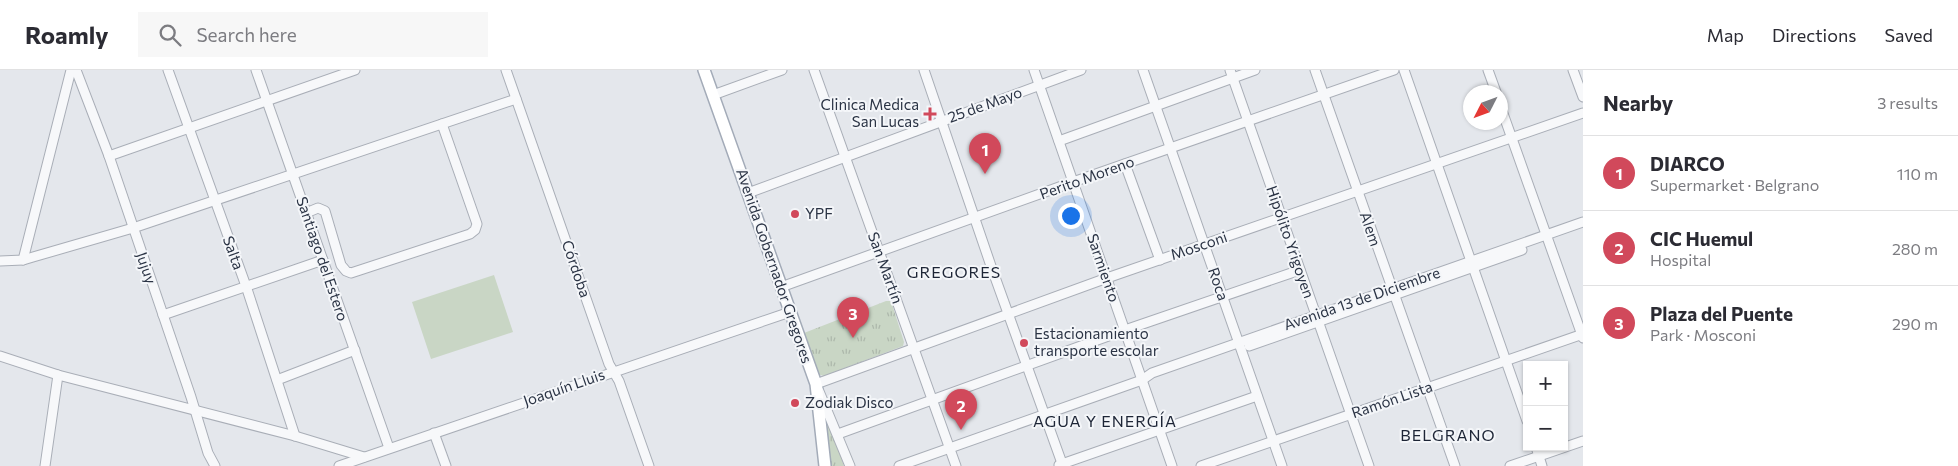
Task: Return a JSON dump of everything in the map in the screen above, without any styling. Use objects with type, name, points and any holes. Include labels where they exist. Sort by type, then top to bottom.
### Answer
[{"type":"main road","name":"Avenida Gobernador Gregores","points":[[704,70],[816,384],[825,466]]},
{"type":"street","points":[[23,260],[71,70]]},
{"type":"street","name":"Jujuy","points":[[76,70],[163,315],[208,453],[215,466]]},
{"type":"street","name":"Salta","points":[[168,70],[246,286],[295,436]]},
{"type":"street","name":"Santiago del Estero","points":[[256,70],[389,448]]},
{"type":"street","points":[[108,156],[356,70]]},
{"type":"street","name":"Córdoba","points":[[506,70],[609,364],[619,380],[649,466]]},
{"type":"street","points":[[713,95],[782,70]]},
{"type":"street","name":"San Martín","points":[[814,70],[956,466]]},
{"type":"street","points":[[924,70],[1061,465],[1257,396]]},
{"type":"street","name":"Sarmiento","points":[[1034,70],[1172,466]]},
{"type":"street","name":"25 de Mayo","points":[[748,193],[1081,70]]},
{"type":"street","name":"Roca","points":[[1143,70],[1282,466]]},
{"type":"street","points":[[1059,141],[1155,106],[1231,74],[1256,70]]},
{"type":"street","name":"Alem","points":[[1315,70],[1455,466]]},
{"type":"street","name":"Perito Moreno","points":[[781,287],[1073,182],[1394,70]]},
{"type":"street","points":[[1404,70],[1523,409]]},
{"type":"street","points":[[1488,70],[1493,85]]},
{"type":"street","points":[[1574,70],[1583,97]]},
{"type":"street","name":"Hipólito Yrigoyen","points":[[1231,74],[1369,466]]},
{"type":"street","points":[[0,261],[23,260],[133,228],[516,99]]},
{"type":"street","name":"Mosconi","points":[[816,384],[1107,278],[1583,113]]},
{"type":"street","points":[[306,213],[318,208],[325,211],[341,265],[346,271],[351,273],[470,234],[475,230],[477,224],[442,124]]},
{"type":"street","points":[[1508,127],[1583,335]]},
{"type":"street","points":[[1125,164],[1160,260]]},
{"type":"street","name":"Avenida 13 de Diciembre","points":[[899,466],[1142,380],[1155,379],[1239,346],[1548,237],[1583,222]]},
{"type":"street","name":"Avenida 13 de Diciembre","points":[[1548,237],[1583,228]]},
{"type":"street","points":[[163,315],[323,260]]},
{"type":"street","points":[[838,434],[1125,330],[1300,270]]},
{"type":"street","name":"Joaquín Lluis","points":[[339,466],[790,312]]},
{"type":"street","name":"Ramón Lista","points":[[1201,466],[1583,335]]},
{"type":"street","points":[[277,380],[354,350]]},
{"type":"street","points":[[0,356],[58,375],[295,436],[364,457]]},
{"type":"street","points":[[45,466],[58,375]]},
{"type":"street","points":[[816,384],[850,466]]},
{"type":"street","points":[[434,433],[446,466]]},
{"type":"street","points":[[1510,466],[1537,452],[1583,441]]},
{"type":"street","points":[[1537,452],[1542,466]]},
{"type":"green space","points":[[494,275],[513,332],[431,359],[412,302]]},
{"type":"green space","points":[[890,301],[892,304],[904,342],[903,346],[824,376],[817,374],[803,336],[804,333]]},
{"type":"green space","points":[[822,405],[825,409],[844,466],[829,466]]},
{"type":"place","name":"Clinica Medica San Lucas","points":[[930,114]]},
{"type":"place","name":"DIARCO","points":[[985,174]]},
{"type":"place","name":"YPF","points":[[795,214]]},
{"type":"place","name":"Plaza del Puente","points":[[853,338]]},
{"type":"place","name":"Estacionamiento transporte escolar","points":[[1024,343]]},
{"type":"place","name":"Zodiak Disco","points":[[795,403]]},
{"type":"place","name":"CIC Huemul","points":[[961,430]]},
{"type":"district","name":"GREGORES","points":[[954,272]]},
{"type":"district","name":"AGUA Y ENERGÍA","points":[[1105,421]]},
{"type":"district","name":"BELGRANO","points":[[1448,435]]}]
